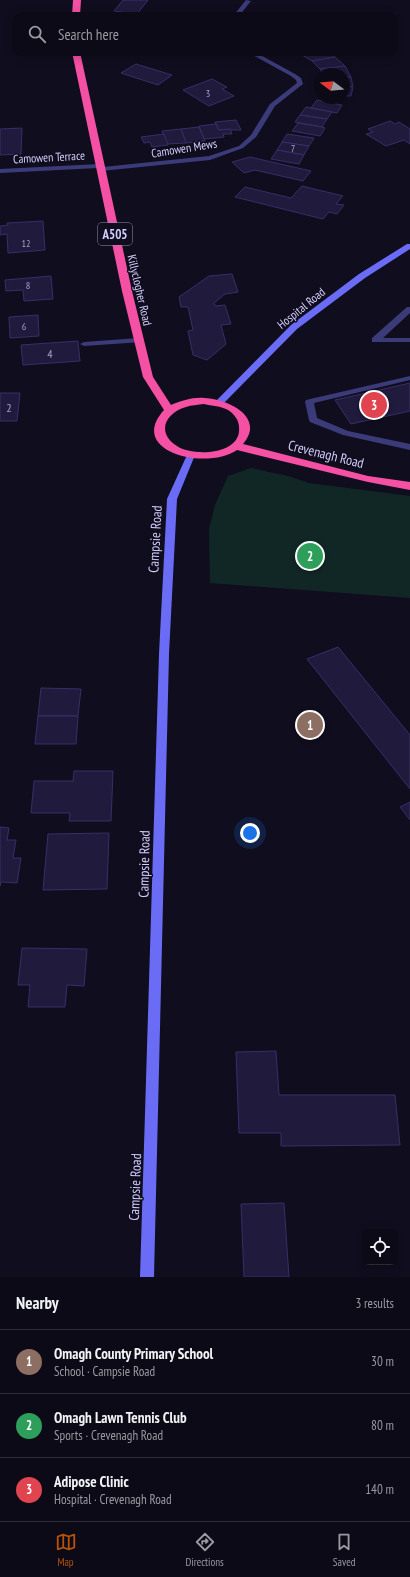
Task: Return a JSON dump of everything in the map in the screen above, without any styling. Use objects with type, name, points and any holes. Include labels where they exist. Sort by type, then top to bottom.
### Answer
[{"type":"highway","points":[[76,12],[77,0]]},
{"type":"highway","name":"Killyclogher Road","points":[[77,56],[100,168],[148,377],[170,411]]},
{"type":"highway","points":[[204,401],[231,408],[240,415],[246,425],[244,436],[236,446],[224,452],[205,456],[191,455],[175,450],[164,442],[160,434],[159,427],[161,421],[170,411],[192,402],[204,401]]},
{"type":"highway","name":"Crevenagh Road","points":[[236,446],[368,479],[410,486]]},
{"type":"main road","name":"Hospital Road","points":[[219,404],[294,327],[362,276],[409,248]]},
{"type":"main road","name":"Campsie Road","points":[[147,1277],[164,654],[172,499],[191,455]]},
{"type":"street","points":[[239,12],[248,1]]},
{"type":"street","name":"Camowen Mews","points":[[100,168],[210,158],[241,147],[254,136],[272,105],[300,84],[299,79],[293,75],[257,56]]},
{"type":"street","name":"Camowen Terrace","points":[[0,171],[100,168]]},
{"type":"street","points":[[410,308],[375,340],[410,340]]},
{"type":"street","points":[[84,344],[139,340]]},
{"type":"street","points":[[410,378],[309,402],[313,420],[346,433],[410,447]]},
{"type":"green space","points":[[251,468],[288,476],[309,483],[410,496],[410,598],[210,583],[209,529],[215,505],[228,476]]},
{"type":"building","points":[[123,0],[148,0],[139,12],[114,11]]},
{"type":"building","points":[[304,56],[335,57],[312,61]]},
{"type":"building","points":[[335,57],[345,66],[319,68],[312,61]]},
{"type":"building","points":[[136,64],[172,75],[158,85],[121,73]]},
{"type":"building","points":[[345,66],[346,68],[328,68]]},
{"type":"building","points":[[350,77],[351,77],[353,87],[350,87]]},
{"type":"building","points":[[212,79],[227,87],[222,89],[234,96],[209,106],[183,90]]},
{"type":"building","points":[[350,87],[353,87],[350,96]]},
{"type":"building","points":[[314,104],[342,105],[337,113],[311,108]]},
{"type":"building","points":[[306,107],[332,112],[327,119],[300,115]]},
{"type":"building","points":[[300,115],[327,119],[322,127],[295,122]]},
{"type":"building","points":[[236,120],[241,130],[219,130],[215,122]]},
{"type":"building","points":[[390,121],[395,124],[399,122],[410,129],[410,144],[404,140],[386,146],[366,134],[373,132],[368,129]]},
{"type":"building","points":[[298,123],[325,128],[320,136],[292,131]]},
{"type":"building","points":[[216,124],[219,130],[230,129],[232,134],[223,134],[224,137],[204,139],[199,126]]},
{"type":"building","points":[[199,127],[205,141],[186,143],[181,129]]},
{"type":"building","points":[[22,128],[21,154],[0,155],[0,129]]},
{"type":"building","points":[[181,129],[186,143],[167,144],[162,131]]},
{"type":"building","points":[[164,134],[168,145],[152,147],[150,142],[144,143],[141,137]]},
{"type":"building","points":[[287,134],[314,138],[309,146],[282,142]]},
{"type":"building","points":[[282,142],[309,146],[304,155],[277,150]]},
{"type":"building","points":[[277,150],[304,155],[299,164],[271,159]]},
{"type":"building","points":[[250,157],[311,171],[303,181],[255,170],[244,173],[232,162]]},
{"type":"building","points":[[302,186],[343,196],[336,204],[344,205],[337,214],[329,212],[323,219],[235,197],[245,187],[291,198]]},
{"type":"building","points":[[43,221],[45,250],[8,253],[7,234],[0,235],[0,226],[8,225],[7,223]]},
{"type":"building","points":[[232,274],[238,292],[225,294],[214,303],[215,306],[225,305],[231,324],[221,325],[226,344],[207,360],[193,355],[188,331],[193,330],[188,307],[181,307],[179,297],[209,276]]},
{"type":"building","points":[[51,276],[53,299],[24,301],[23,290],[6,291],[5,280]]},
{"type":"building","points":[[38,315],[39,336],[10,338],[9,317]]},
{"type":"building","points":[[78,341],[80,361],[23,365],[21,345]]},
{"type":"building","points":[[410,383],[410,411],[351,424],[335,400]]},
{"type":"building","points":[[0,393],[20,393],[17,421],[0,421]]},
{"type":"building","points":[[338,647],[410,735],[410,789],[307,659]]},
{"type":"building","points":[[41,688],[81,689],[78,716],[38,716]]},
{"type":"building","points":[[38,716],[78,716],[76,744],[35,744]]},
{"type":"building","points":[[74,771],[113,771],[111,821],[69,821],[70,813],[31,813],[34,781],[73,781]]},
{"type":"building","points":[[410,802],[410,820],[400,807]]},
{"type":"building","points":[[0,827],[9,828],[7,840],[16,840],[13,858],[21,858],[17,883],[1,882],[0,886]]},
{"type":"building","points":[[109,833],[107,889],[43,890],[48,834]]},
{"type":"building","points":[[22,948],[87,949],[84,986],[67,985],[65,1007],[28,1007],[30,985],[18,985]]},
{"type":"building","points":[[276,1051],[279,1095],[395,1095],[400,1145],[281,1146],[281,1133],[239,1133],[236,1052]]},
{"type":"building","points":[[284,1203],[289,1277],[244,1277],[241,1204]]},
{"type":"place","name":"Adipose Clinic","points":[[374,405]]},
{"type":"place","name":"Omagh Lawn Tennis Club","points":[[310,556]]},
{"type":"place","name":"Omagh County Primary School","points":[[310,725]]}]
